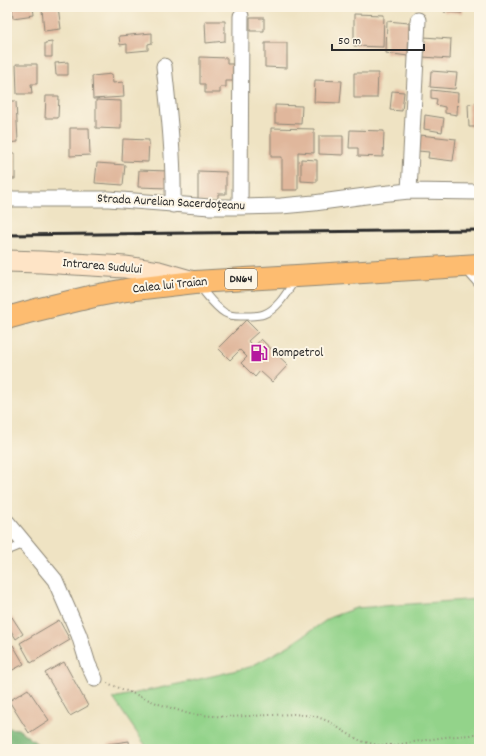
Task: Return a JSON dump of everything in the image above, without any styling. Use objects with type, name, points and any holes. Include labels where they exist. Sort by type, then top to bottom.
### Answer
[{"type":"main road","name":"Calea lui Traian","points":[[7,318],[94,296],[126,290],[195,282],[471,265]]},
{"type":"street","points":[[240,207],[241,16]]},
{"type":"street","points":[[409,191],[418,20]]},
{"type":"street","points":[[164,66],[171,132],[174,184],[173,205]]},
{"type":"street","name":"Strada Aurelian Sacerdoțeanu","points":[[7,199],[109,199],[173,205],[240,207],[281,206],[409,191],[479,192]]},
{"type":"street","name":"Intrarea Sudului","points":[[7,261],[125,267],[159,272],[195,282]]},
{"type":"street","points":[[7,522],[55,580],[79,634],[88,664],[96,679]]},
{"type":"lane","points":[[471,265],[479,285]]},
{"type":"lane","points":[[195,282],[224,312],[233,316],[249,316],[264,315],[274,308],[297,276]]},
{"type":"lane","points":[[7,551],[24,544]]},
{"type":"path","points":[[96,679],[159,704],[189,714],[226,717],[294,714],[315,716],[330,722],[361,741],[376,745],[395,745],[479,733]]},
{"type":"green space","points":[[479,599],[479,749],[148,749],[113,698],[250,667],[290,645],[331,617],[356,608]]},
{"type":"green space","points":[[7,728],[18,729],[44,749],[7,749]]},
{"type":"building","points":[[12,7],[33,7],[34,15],[13,18]]},
{"type":"building","points":[[58,7],[61,29],[44,31],[42,9]]},
{"type":"building","points":[[445,7],[462,7],[462,13],[444,12]]},
{"type":"building","points":[[354,14],[384,15],[383,47],[354,46]]},
{"type":"building","points":[[250,18],[264,18],[264,31],[250,31]]},
{"type":"building","points":[[205,21],[225,21],[225,41],[206,43]]},
{"type":"building","points":[[387,21],[409,23],[408,56],[386,53]]},
{"type":"building","points":[[152,33],[152,43],[148,44],[148,50],[127,52],[127,44],[120,45],[119,36]]},
{"type":"building","points":[[424,37],[451,39],[450,59],[423,57]]},
{"type":"building","points":[[7,38],[9,38],[11,70],[7,70]]},
{"type":"building","points":[[52,42],[52,57],[45,57],[45,43]]},
{"type":"building","points":[[265,43],[287,43],[287,68],[265,67]]},
{"type":"building","points":[[200,57],[227,58],[227,64],[233,64],[233,81],[226,81],[226,87],[220,87],[220,93],[205,93],[205,84],[200,84]]},
{"type":"building","points":[[68,62],[68,75],[56,75],[55,63]]},
{"type":"building","points":[[16,64],[37,64],[37,84],[31,84],[32,94],[17,94]]},
{"type":"building","points":[[431,71],[457,73],[455,89],[430,87]]},
{"type":"building","points":[[354,73],[378,73],[377,98],[354,98]]},
{"type":"building","points":[[112,74],[113,83],[123,82],[124,97],[93,99],[92,76]]},
{"type":"building","points":[[315,80],[342,81],[340,103],[314,102]]},
{"type":"building","points":[[431,90],[458,93],[457,115],[445,113],[445,107],[436,105],[437,99],[431,98]]},
{"type":"building","points":[[392,91],[404,92],[402,111],[390,110]]},
{"type":"building","points":[[46,96],[59,96],[58,118],[45,118]]},
{"type":"building","points":[[96,100],[121,101],[121,129],[96,128]]},
{"type":"building","points":[[7,101],[16,101],[18,142],[7,143]]},
{"type":"building","points":[[479,103],[479,127],[469,127],[468,104]]},
{"type":"building","points":[[275,105],[302,106],[301,124],[275,123]]},
{"type":"building","points":[[425,115],[444,118],[442,132],[424,129]]},
{"type":"building","points":[[70,128],[89,128],[90,155],[70,156]]},
{"type":"building","points":[[271,128],[314,129],[314,153],[298,152],[298,190],[282,190],[282,157],[271,157]]},
{"type":"building","points":[[350,130],[384,131],[383,157],[358,156],[358,148],[349,148]]},
{"type":"building","points":[[420,135],[456,139],[453,161],[428,158],[429,152],[418,151]]},
{"type":"building","points":[[319,136],[343,136],[343,155],[319,154]]},
{"type":"building","points":[[123,139],[149,140],[148,162],[122,161]]},
{"type":"building","points":[[7,153],[15,153],[15,179],[7,179]]},
{"type":"building","points":[[301,159],[317,160],[317,182],[301,181]]},
{"type":"building","points":[[97,163],[125,165],[123,185],[95,183]]},
{"type":"building","points":[[139,170],[168,171],[168,188],[138,187]]},
{"type":"building","points":[[198,171],[226,172],[226,194],[218,194],[218,202],[198,202]]},
{"type":"building","name":"Rompetrol","points":[[246,320],[258,332],[248,341],[254,347],[261,339],[288,365],[272,382],[260,371],[255,377],[241,363],[247,357],[240,350],[230,360],[218,348]]},
{"type":"building","points":[[12,617],[23,634],[16,639],[7,624],[7,620]]},
{"type":"building","points":[[59,620],[70,640],[31,663],[20,643]]},
{"type":"building","points":[[13,645],[24,664],[7,673],[7,648]]},
{"type":"building","points":[[64,662],[88,706],[70,716],[45,673]]},
{"type":"building","points":[[28,689],[49,720],[29,733],[9,701]]},
{"type":"building","points":[[129,741],[130,749],[108,749],[108,744]]},
{"type":"railway","points":[[7,235],[479,230]]},
{"type":"place","name":"Rompetrol","points":[[259,353]]}]
